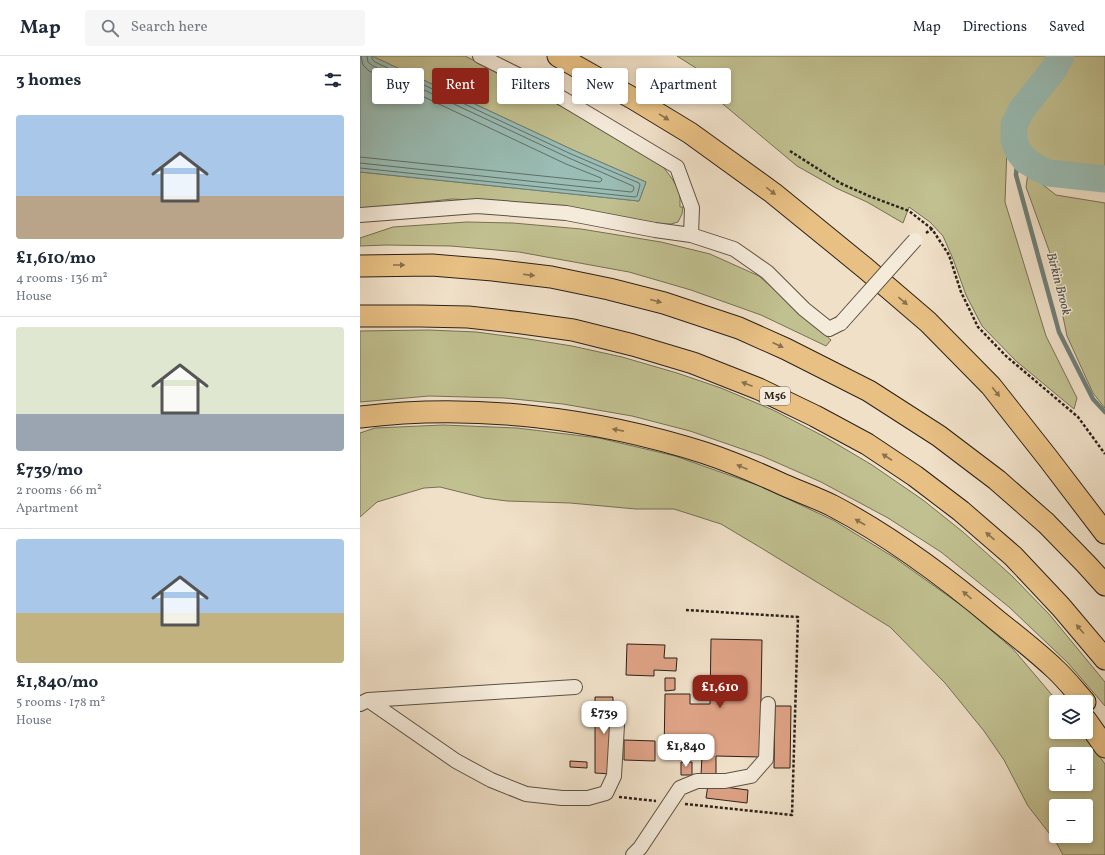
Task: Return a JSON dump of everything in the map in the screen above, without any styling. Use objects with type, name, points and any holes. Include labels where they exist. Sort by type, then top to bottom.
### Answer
[{"type":"highway","points":[[558,56],[690,133],[773,192],[928,322],[991,386],[1105,533]]},
{"type":"highway","points":[[360,266],[432,266],[493,270],[551,277],[609,288],[664,303],[739,328],[786,349],[870,391],[939,436],[997,480],[1046,523],[1105,585]]},
{"type":"highway","name":"M56","points":[[360,316],[468,317],[572,330],[633,345],[693,363],[759,388],[816,416],[867,444],[915,476],[961,511],[1013,556],[1061,607],[1105,659]]},
{"type":"highway","points":[[360,417],[387,414],[440,412],[486,413],[535,417],[577,422],[622,430],[665,441],[706,454],[831,505],[863,523],[908,552],[962,590],[1056,670],[1079,695]]},
{"type":"highway","points":[[997,620],[1048,674],[1065,695]]},
{"type":"highway","points":[[1093,711],[1105,726]]},
{"type":"highway","points":[[1093,730],[1105,747]]},
{"type":"lane","points":[[480,56],[550,91],[678,167],[692,208],[691,235]]},
{"type":"lane","points":[[360,215],[477,206],[566,213],[655,230],[691,235],[734,249],[762,268],[804,309],[829,329],[841,322],[915,240]]},
{"type":"lane","points":[[364,702],[575,686]]},
{"type":"lane","points":[[364,702],[456,761],[491,780],[526,794],[562,798],[588,798],[606,793],[614,776],[617,726]]},
{"type":"lane","points":[[633,855],[640,848],[680,788],[697,781],[725,781],[751,776],[766,759],[768,704]]},
{"type":"path","points":[[790,151],[840,183],[909,211],[932,230],[949,255],[961,292],[978,328],[1006,356],[1078,417],[1105,454]]},
{"type":"path","points":[[915,240],[932,230]]},
{"type":"path","points":[[600,795],[792,815],[798,617],[686,610]]},
{"type":"shaded area","points":[[372,56],[465,56],[489,68],[432,68],[432,84],[424,80],[424,68],[398,68]]},
{"type":"shaded area","points":[[677,56],[1048,56],[1042,73],[1014,107],[1007,148],[1005,202],[1046,336],[1077,398],[1074,409],[1016,361],[982,326],[966,295],[943,236],[930,222],[909,207],[903,223],[867,202],[836,188],[797,166],[723,104],[731,104],[731,68],[696,68]]},
{"type":"shaded area","points":[[1073,56],[1105,56],[1105,173],[1068,171],[1039,162],[1022,147],[1025,123]]},
{"type":"shaded area","points":[[489,68],[497,72],[497,104],[557,104],[661,164],[673,180],[680,193],[680,207],[683,207],[682,214],[678,222],[671,224],[656,224],[508,202],[452,199],[360,209],[360,172],[639,201],[646,182],[475,104],[489,104]]},
{"type":"shaded area","points":[[1028,173],[1056,195],[1105,203],[1105,408],[1093,393],[1067,336],[1050,253],[1026,187]]},
{"type":"shaded area","points":[[467,222],[513,223],[581,229],[661,242],[710,254],[759,276],[831,340],[826,346],[761,315],[691,290],[629,272],[519,252],[451,246],[360,246],[360,238],[393,227]]},
{"type":"shaded area","points":[[429,330],[476,332],[522,338],[572,346],[622,357],[721,388],[773,410],[825,437],[872,465],[923,500],[963,532],[1012,576],[1049,614],[1105,682],[1105,706],[1068,663],[1009,607],[941,552],[888,518],[821,482],[762,456],[690,431],[632,416],[563,404],[504,398],[429,396],[360,402],[360,331]]},
{"type":"shaded area","points":[[443,425],[517,428],[599,438],[675,456],[760,486],[833,520],[895,558],[965,608],[1013,649],[1052,695],[1049,695],[1049,739],[1086,739],[1092,747],[1049,747],[1049,791],[1093,791],[1093,748],[1105,764],[1105,855],[1063,855],[1057,843],[1093,843],[1093,799],[1049,799],[1049,833],[1028,806],[1004,760],[984,731],[945,683],[890,627],[721,524],[674,509],[636,509],[570,503],[507,501],[484,498],[440,487],[424,488],[377,502],[360,517],[360,433],[375,428]]},
{"type":"water","points":[[360,56],[372,56],[398,68],[372,68],[372,104],[424,104],[424,80],[432,84],[432,104],[475,104],[646,182],[639,201],[360,172]]},
{"type":"building","points":[[711,639],[762,640],[760,757],[716,756],[716,775],[701,775],[702,756],[664,755],[665,694],[690,694],[690,704],[710,704]]},
{"type":"building","points":[[627,644],[665,645],[664,658],[677,658],[676,671],[654,670],[654,676],[626,675]]},
{"type":"building","points":[[665,678],[675,678],[675,690],[665,691]]},
{"type":"building","points":[[595,697],[613,697],[612,774],[595,773]]},
{"type":"building","points":[[775,706],[791,706],[790,768],[774,768]]},
{"type":"building","points":[[624,740],[655,741],[655,761],[624,760]]},
{"type":"building","points":[[570,761],[587,762],[587,768],[570,767]]},
{"type":"building","points":[[681,762],[692,762],[692,775],[681,775]]},
{"type":"building","points":[[708,785],[748,790],[747,803],[706,798]]},
{"type":"waterway","points":[[1061,56],[1054,69],[1022,109],[1014,125],[1014,140],[1018,151],[1025,160],[1049,173],[1105,179]]},
{"type":"waterway","name":"Birkin Brook","points":[[1018,151],[1016,175],[1059,332],[1093,399],[1105,412]]}]
